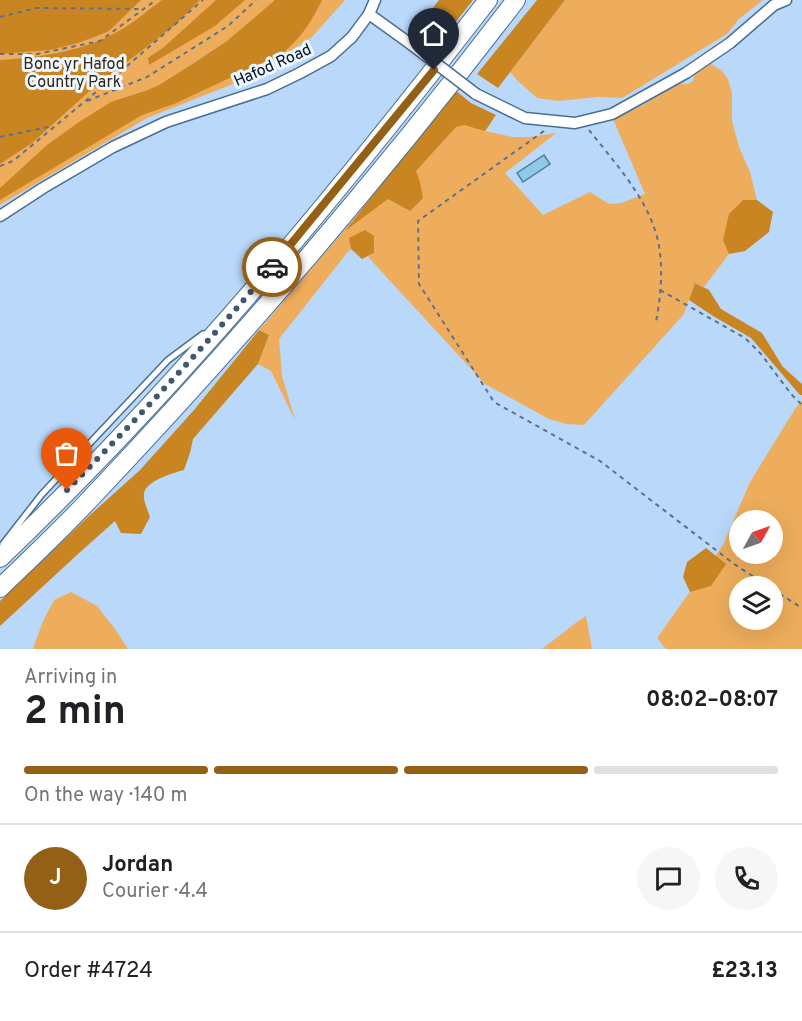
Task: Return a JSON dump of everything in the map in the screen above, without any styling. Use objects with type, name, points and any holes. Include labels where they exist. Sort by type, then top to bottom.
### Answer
[{"type":"highway","points":[[0,558],[118,440],[233,313],[413,96],[488,0]]},
{"type":"highway","points":[[0,588],[89,500],[228,350],[362,193],[516,0]]},
{"type":"street","name":"Hafod Road","points":[[0,216],[113,147],[166,122],[267,88],[331,56],[351,37],[369,14],[375,0]]},
{"type":"street","points":[[369,14],[476,94],[525,118],[575,123],[612,114],[686,73],[730,43],[774,5],[786,0]]},
{"type":"lane","points":[[0,547],[42,494],[168,360],[233,313]]},
{"type":"path","points":[[0,54],[37,54],[100,41],[156,0]]},
{"type":"path","points":[[0,166],[13,161],[56,126],[203,0]]},
{"type":"path","points":[[83,103],[147,77],[228,26],[256,0]]},
{"type":"path","points":[[0,17],[37,8],[144,9]]},
{"type":"path","points":[[559,121],[418,221],[419,284],[494,402],[600,460],[753,576]]},
{"type":"path","points":[[582,121],[633,186],[652,222],[661,254],[659,306],[656,322]]},
{"type":"path","points":[[0,136],[56,126]]},
{"type":"path","points":[[660,290],[745,338],[761,354],[802,405]]},
{"type":"path","points":[[783,596],[802,609]]},
{"type":"green space","name":"Bonc yr Hafod Country Park","points":[[0,0],[345,0],[311,38],[243,80],[147,118],[0,205]]},
{"type":"green space","points":[[0,0],[141,0],[109,31],[97,36],[50,50],[0,54]]},
{"type":"green space","points":[[162,0],[200,0],[175,25],[93,88],[32,143],[0,164],[0,60],[64,52],[95,42],[134,22]]},
{"type":"green space","points":[[216,0],[245,0],[215,26],[149,65],[148,58],[164,47]]},
{"type":"green space","points":[[275,0],[322,0],[306,29],[283,53],[174,104],[142,115],[0,200],[0,188],[47,145],[111,102],[159,85],[194,63],[227,41]]},
{"type":"green space","points":[[439,0],[473,0],[437,46],[416,30]]},
{"type":"green space","points":[[537,0],[565,0],[498,88],[477,74]]},
{"type":"green space","points":[[565,0],[763,0],[739,19],[727,34],[622,98],[598,97],[558,101],[537,98],[510,72]]},
{"type":"green space","points":[[711,64],[721,70],[728,79],[732,93],[732,121],[757,200],[729,254],[704,287],[695,283],[684,314],[584,425],[566,424],[549,419],[485,384],[368,257],[374,253],[350,238],[351,249],[279,339],[282,376],[295,420],[271,371],[258,364],[269,335],[259,330],[366,205],[348,228],[457,108],[491,123],[485,131],[512,137],[556,133],[505,173],[543,215],[590,192],[609,204],[621,203],[645,194],[613,119],[643,105],[675,83],[688,84],[693,81],[694,75]]},
{"type":"green space","points":[[455,90],[471,103],[496,115],[485,131],[464,125],[456,127],[416,171],[423,198],[410,211],[388,199],[345,231]]},
{"type":"green space","points":[[743,200],[757,200],[773,212],[769,232],[745,251],[729,254],[723,240],[729,214]]},
{"type":"green space","points":[[365,230],[374,236],[374,253],[362,259],[351,249],[349,238]]},
{"type":"green space","points":[[695,283],[709,290],[721,309],[762,333],[783,367],[802,384],[802,395],[751,338],[689,300]]},
{"type":"green space","points":[[259,330],[269,335],[258,364],[193,439],[184,470],[154,481],[146,489],[144,500],[150,517],[141,534],[121,533],[115,521],[0,626],[0,601],[140,470],[194,410]]},
{"type":"green space","points":[[802,400],[802,649],[666,649],[657,638],[723,545],[729,531],[729,564],[783,564],[783,510],[738,510],[750,482]]},
{"type":"green space","points":[[706,548],[726,564],[711,586],[690,592],[683,577],[687,562]]},
{"type":"green space","points":[[71,592],[97,606],[128,649],[33,649],[43,621],[54,600]]},
{"type":"green space","points":[[586,616],[592,649],[542,649],[577,622]]},
{"type":"building","points":[[544,155],[550,164],[523,182],[517,173]]},
{"type":"way so far","points":[[67,490],[118,440],[272,267]]},
{"type":"route","points":[[272,267],[434,70]]}]
